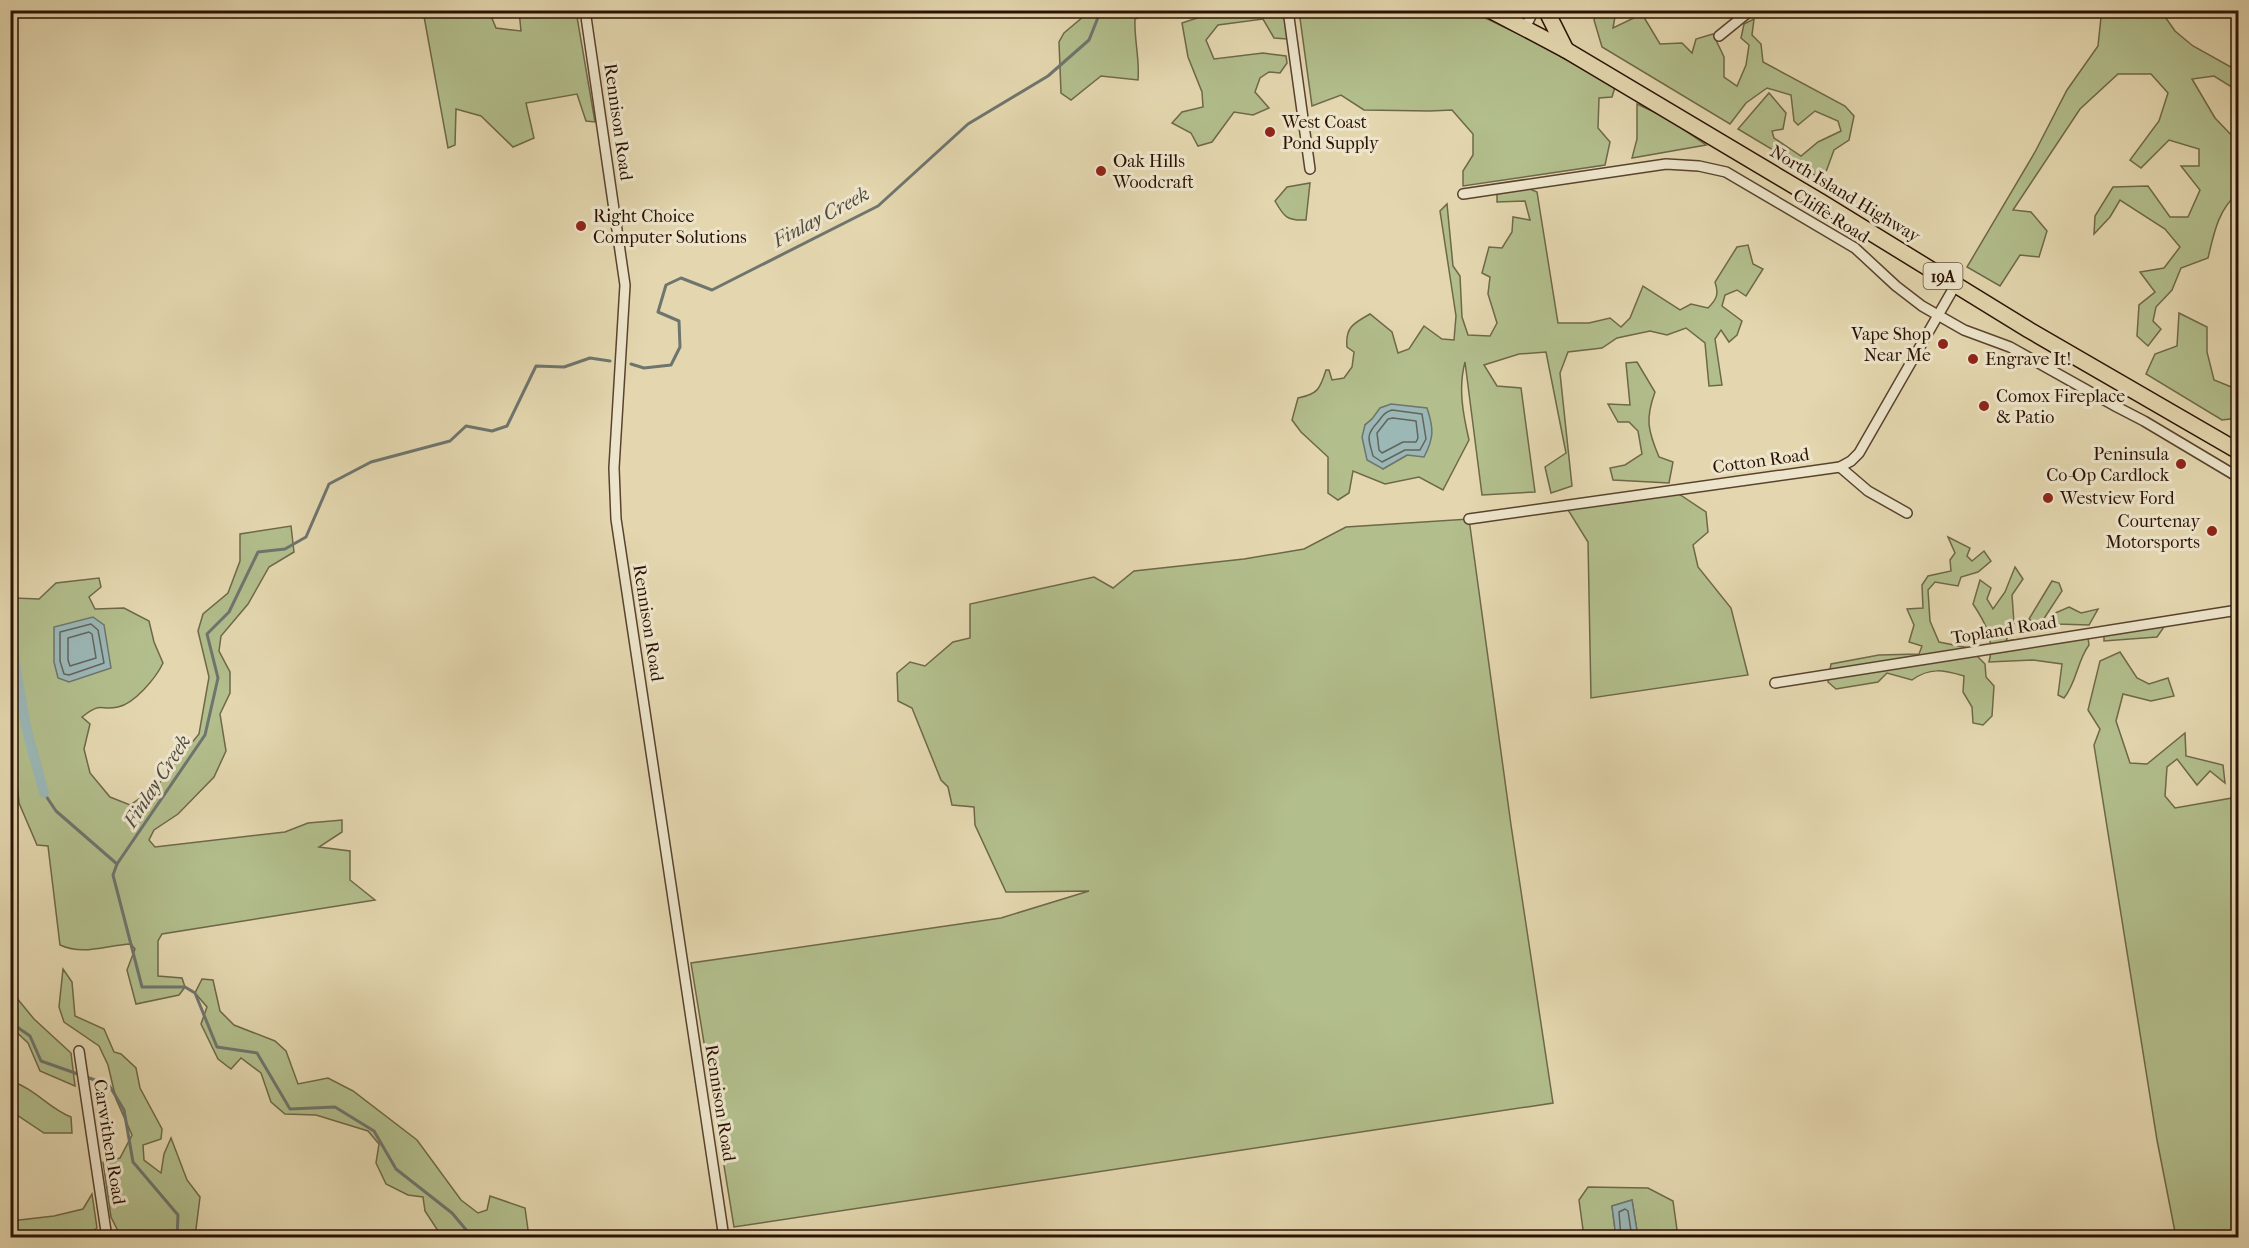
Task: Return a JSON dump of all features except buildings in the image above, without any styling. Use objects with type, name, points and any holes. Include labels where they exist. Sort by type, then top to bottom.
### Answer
[{"type":"main road","points":[[1546,10],[1566,50]]},
{"type":"main road","name":"North Island Highway","points":[[1496,11],[1566,50],[2029,330],[2238,451]]},
{"type":"main road","points":[[2217,438],[2238,436]]},
{"type":"street","name":"Rennison Road","points":[[585,10],[625,285],[614,468],[616,519],[724,1238]]},
{"type":"street","points":[[1288,10],[1310,169]]},
{"type":"street","points":[[1525,28],[1534,10]]},
{"type":"street","points":[[1719,36],[1751,10]]},
{"type":"street","name":"Cliffe Road","points":[[1463,194],[1666,164],[1699,166],[1726,172],[1855,248],[1896,286],[1938,315],[1964,330],[2010,346],[2144,420],[2238,477]]},
{"type":"street","points":[[1907,513],[1868,491],[1840,467],[1851,462],[1859,453],[1956,284]]},
{"type":"street","name":"Cotton Road","points":[[1469,519],[1840,467]]},
{"type":"street","name":"Topland Road","points":[[1775,683],[2238,610]]},
{"type":"street","name":"Carwithen Road","points":[[79,1052],[107,1238]]},
{"type":"green space","points":[[423,11],[489,11],[496,28],[521,31],[519,11],[576,11],[595,122],[586,121],[577,94],[526,103],[534,138],[513,147],[481,116],[456,109],[455,145],[448,148]]},
{"type":"green space","points":[[1090,11],[1171,11],[1153,12],[1135,19],[1138,80],[1101,76],[1071,100],[1061,93],[1059,42],[1064,33]]},
{"type":"green space","points":[[1218,11],[1284,11],[1287,39],[1274,38],[1263,19],[1218,25],[1206,40],[1214,59],[1263,53],[1286,56],[1287,63],[1280,73],[1269,72],[1260,78],[1255,92],[1269,108],[1253,115],[1234,112],[1212,142],[1198,146],[1191,133],[1172,123],[1182,112],[1203,107],[1202,92],[1188,57],[1182,23]]},
{"type":"green space","points":[[1299,11],[1471,11],[1531,40],[1615,87],[1612,97],[1599,98],[1598,128],[1610,142],[1605,165],[1463,186],[1463,171],[1473,155],[1473,134],[1452,110],[1364,110],[1341,95],[1312,106]]},
{"type":"green space","points":[[1597,11],[1616,11],[1613,28],[1642,14],[1660,44],[1682,43],[1692,53],[1696,39],[1713,34],[1724,57],[1724,77],[1737,86],[1746,65],[1749,45],[1741,38],[1744,24],[1754,19],[1752,35],[1761,44],[1763,62],[1845,106],[1854,116],[1849,140],[1834,150],[1823,180],[1738,129],[1769,93],[1786,113],[1783,129],[1772,131],[1774,138],[1801,156],[1818,142],[1841,131],[1838,121],[1815,111],[1798,125],[1794,121],[1791,95],[1767,88],[1746,103],[1730,124],[1602,47],[1594,20]]},
{"type":"green space","points":[[2090,11],[2161,11],[2175,31],[2193,46],[2238,71],[2238,91],[2214,76],[2192,79],[2215,118],[2238,142],[2238,193],[2221,214],[2208,258],[2181,268],[2172,290],[2156,307],[2153,321],[2161,329],[2148,346],[2137,336],[2139,305],[2155,292],[2140,272],[2164,268],[2180,247],[2165,229],[2120,200],[2110,217],[2094,234],[2095,216],[2113,187],[2148,186],[2170,217],[2188,217],[2200,190],[2181,166],[2199,166],[2199,149],[2169,140],[2141,168],[2130,160],[2159,121],[2168,93],[2151,74],[2118,74],[2080,109],[2013,210],[2031,212],[2047,231],[2039,257],[2020,255],[2000,286],[1967,267],[2035,152],[2067,90],[2098,46],[2101,17]]},
{"type":"green space","points":[[1637,104],[1667,118],[1706,145],[1632,158],[1637,139]]},
{"type":"green space","points":[[1310,183],[1306,220],[1290,219],[1275,201],[1287,187]]},
{"type":"green space","points":[[1525,187],[1537,192],[1558,323],[1589,323],[1610,318],[1621,327],[1630,318],[1643,286],[1680,310],[1691,304],[1708,308],[1716,296],[1715,282],[1737,247],[1748,245],[1753,264],[1763,269],[1746,296],[1737,290],[1725,295],[1722,306],[1742,321],[1737,335],[1729,342],[1721,330],[1715,339],[1722,385],[1709,386],[1705,343],[1686,328],[1667,335],[1650,331],[1617,338],[1602,348],[1568,352],[1560,373],[1572,486],[1551,493],[1545,467],[1566,453],[1546,352],[1519,354],[1484,365],[1497,386],[1521,388],[1535,492],[1482,495],[1465,362],[1462,391],[1463,411],[1469,440],[1443,490],[1419,477],[1385,484],[1353,471],[1349,493],[1338,500],[1328,493],[1328,457],[1301,432],[1292,420],[1298,398],[1310,395],[1317,390],[1326,370],[1329,370],[1332,380],[1344,378],[1352,367],[1354,352],[1347,347],[1349,330],[1355,323],[1370,314],[1392,332],[1398,353],[1409,349],[1424,326],[1442,339],[1454,340],[1456,316],[1440,211],[1447,204],[1453,266],[1460,276],[1462,317],[1468,335],[1490,336],[1497,323],[1488,294],[1490,277],[1482,273],[1489,247],[1502,248],[1512,232],[1513,217],[1530,220],[1525,201],[1497,202],[1497,190]],"holes":[[[1372,419],[1407,455],[1383,469],[1365,425]]]},
{"type":"green space","points":[[2179,313],[2207,327],[2207,352],[2214,380],[2234,388],[2238,382],[2238,418],[2222,420],[2146,374],[2155,354],[2177,346]]},
{"type":"green space","points":[[1637,362],[1655,392],[1649,425],[1659,457],[1673,462],[1669,483],[1613,480],[1610,468],[1625,465],[1642,454],[1638,431],[1629,422],[1618,422],[1608,404],[1630,405],[1626,363]]},
{"type":"green space","points":[[1673,490],[1706,512],[1708,532],[1693,545],[1698,567],[1731,608],[1748,675],[1591,698],[1588,542],[1565,505]]},
{"type":"green space","points":[[1469,519],[1511,825],[1553,1103],[734,1227],[691,963],[1001,918],[1089,891],[1006,892],[975,825],[974,807],[952,805],[948,787],[941,780],[912,708],[898,701],[897,673],[910,662],[925,666],[953,642],[970,638],[970,604],[1094,577],[1113,588],[1134,571],[1244,559],[1304,549],[1346,527]]},
{"type":"green space","points":[[291,526],[294,552],[269,567],[248,604],[221,636],[219,651],[230,672],[230,693],[220,714],[226,751],[214,777],[178,814],[154,830],[149,840],[155,847],[285,832],[308,823],[342,820],[342,832],[319,847],[350,851],[350,880],[375,900],[162,934],[158,941],[158,976],[182,978],[185,987],[179,995],[136,1004],[127,970],[135,949],[131,944],[86,950],[60,945],[48,846],[37,845],[19,803],[13,744],[14,696],[11,695],[11,623],[14,598],[39,599],[56,583],[99,578],[101,587],[89,597],[95,609],[124,608],[149,621],[154,642],[163,663],[155,676],[144,690],[124,705],[97,708],[82,717],[90,724],[84,749],[90,773],[110,797],[130,805],[156,787],[199,734],[209,677],[198,631],[203,614],[228,593],[240,561],[240,534]]},
{"type":"green space","points":[[1948,537],[1970,548],[1967,556],[1972,561],[1984,551],[1991,561],[1978,572],[1961,577],[1958,586],[1935,582],[1928,590],[1930,621],[1939,642],[1969,648],[1985,664],[1986,677],[1994,686],[1992,716],[1983,725],[1973,723],[1972,707],[1963,692],[1964,676],[1950,672],[1931,671],[1912,680],[1887,673],[1878,682],[1836,689],[1828,682],[1831,664],[1879,655],[1919,654],[1922,646],[1909,642],[1914,625],[1907,609],[1923,608],[1922,585],[1928,576],[1951,571],[1950,560],[1955,553]]},
{"type":"green space","points":[[2015,567],[2023,579],[2012,595],[2014,623],[2006,641],[2087,631],[2089,645],[2064,698],[2058,695],[2062,664],[2033,660],[1989,662],[1991,646],[1988,631],[1973,604],[1980,580],[1991,588],[1987,599],[1993,609],[2005,592]]},
{"type":"green space","points":[[2052,581],[2059,583],[2062,591],[2037,625],[2029,619]]},
{"type":"green space","points":[[2069,607],[2081,613],[2098,609],[2089,625],[2056,624],[2053,614]]},
{"type":"green space","points":[[2144,621],[2164,627],[2157,637],[2104,641],[2104,628]]},
{"type":"green space","points":[[2120,652],[2137,678],[2149,684],[2168,678],[2174,696],[2151,701],[2123,694],[2116,721],[2130,763],[2147,764],[2185,733],[2186,756],[2223,765],[2225,783],[2210,771],[2197,785],[2177,759],[2167,767],[2165,796],[2175,808],[2238,797],[2238,1237],[2176,1237],[2157,1140],[2094,745],[2100,729],[2088,710],[2100,661]]},
{"type":"green space","points":[[63,969],[72,982],[75,1016],[104,1029],[114,1052],[121,1054],[136,1068],[140,1088],[162,1129],[161,1139],[143,1145],[144,1160],[161,1173],[164,1154],[171,1138],[187,1180],[200,1197],[195,1237],[138,1237],[138,1233],[118,1231],[111,1217],[103,1162],[120,1158],[132,1135],[116,1099],[108,1065],[99,1046],[64,1022],[59,1007]]},
{"type":"green space","points":[[202,979],[213,980],[220,1011],[234,1025],[275,1041],[286,1051],[298,1084],[328,1078],[353,1091],[417,1140],[461,1200],[478,1213],[487,1210],[490,1196],[525,1208],[529,1237],[442,1237],[425,1211],[423,1197],[408,1195],[386,1184],[376,1163],[379,1144],[368,1131],[316,1115],[285,1114],[271,1102],[261,1073],[241,1058],[231,1069],[218,1059],[201,1024],[207,1007],[195,993]]},
{"type":"green space","points":[[11,994],[71,1053],[75,1086],[40,1071],[28,1043],[11,1027]]},
{"type":"green space","points":[[10,1081],[27,1088],[55,1109],[71,1117],[72,1133],[44,1133],[11,1111]]},
{"type":"green space","points":[[1588,1187],[1648,1188],[1673,1201],[1678,1237],[1638,1237],[1632,1200],[1612,1206],[1616,1237],[1584,1237],[1579,1200]]},
{"type":"green space","points":[[92,1194],[97,1228],[84,1237],[11,1237],[11,1221],[54,1216],[83,1209]]},
{"type":"water","points":[[1391,404],[1427,408],[1432,433],[1424,457],[1407,455],[1383,469],[1367,460],[1362,437],[1365,425],[1380,408]]},
{"type":"water","points":[[93,617],[104,625],[111,668],[69,682],[58,678],[54,662],[54,627]]},
{"type":"water","points":[[1632,1200],[1638,1237],[1616,1237],[1612,1206]]},
{"type":"waterway","name":"Finlay Creek","points":[[631,364],[644,368],[671,365],[680,347],[679,321],[658,312],[666,285],[681,278],[712,290],[878,206],[968,124],[1048,76],[1089,40],[1101,10]]},
{"type":"waterway","name":"Finlay Creek","points":[[473,1238],[452,1213],[396,1169],[374,1131],[335,1107],[290,1109],[257,1053],[217,1047],[195,993],[185,987],[142,987],[113,875],[117,864],[205,735],[218,678],[207,634],[229,612],[258,552],[285,549],[306,537],[329,484],[371,462],[450,441],[466,426],[492,431],[507,426],[536,366],[564,367],[590,358],[610,361]]},
{"type":"waterway","points":[[10,635],[26,727],[44,793]]},
{"type":"waterway","points":[[44,793],[56,811],[117,864]]},
{"type":"waterway","points":[[10,1022],[30,1036],[41,1061],[109,1085],[124,1110],[133,1162],[178,1215],[177,1238]]},
{"type":"place","name":"West Coast Pond Supply","points":[[1270,132]]},
{"type":"place","name":"Oak Hills Woodcraft","points":[[1101,171]]},
{"type":"place","name":"Right Choice Computer Solutions","points":[[581,226]]},
{"type":"place","name":"Vape Shop Near Me","points":[[1943,344]]},
{"type":"place","name":"Engrave It!","points":[[1973,359]]},
{"type":"place","name":"Comox Fireplace & Patio","points":[[1984,406]]},
{"type":"place","name":"Peninsula Co-Op Cardlock","points":[[2181,464]]},
{"type":"place","name":"Westview Ford","points":[[2048,498]]},
{"type":"place","name":"Courtenay Motorsports","points":[[2212,531]]}]
